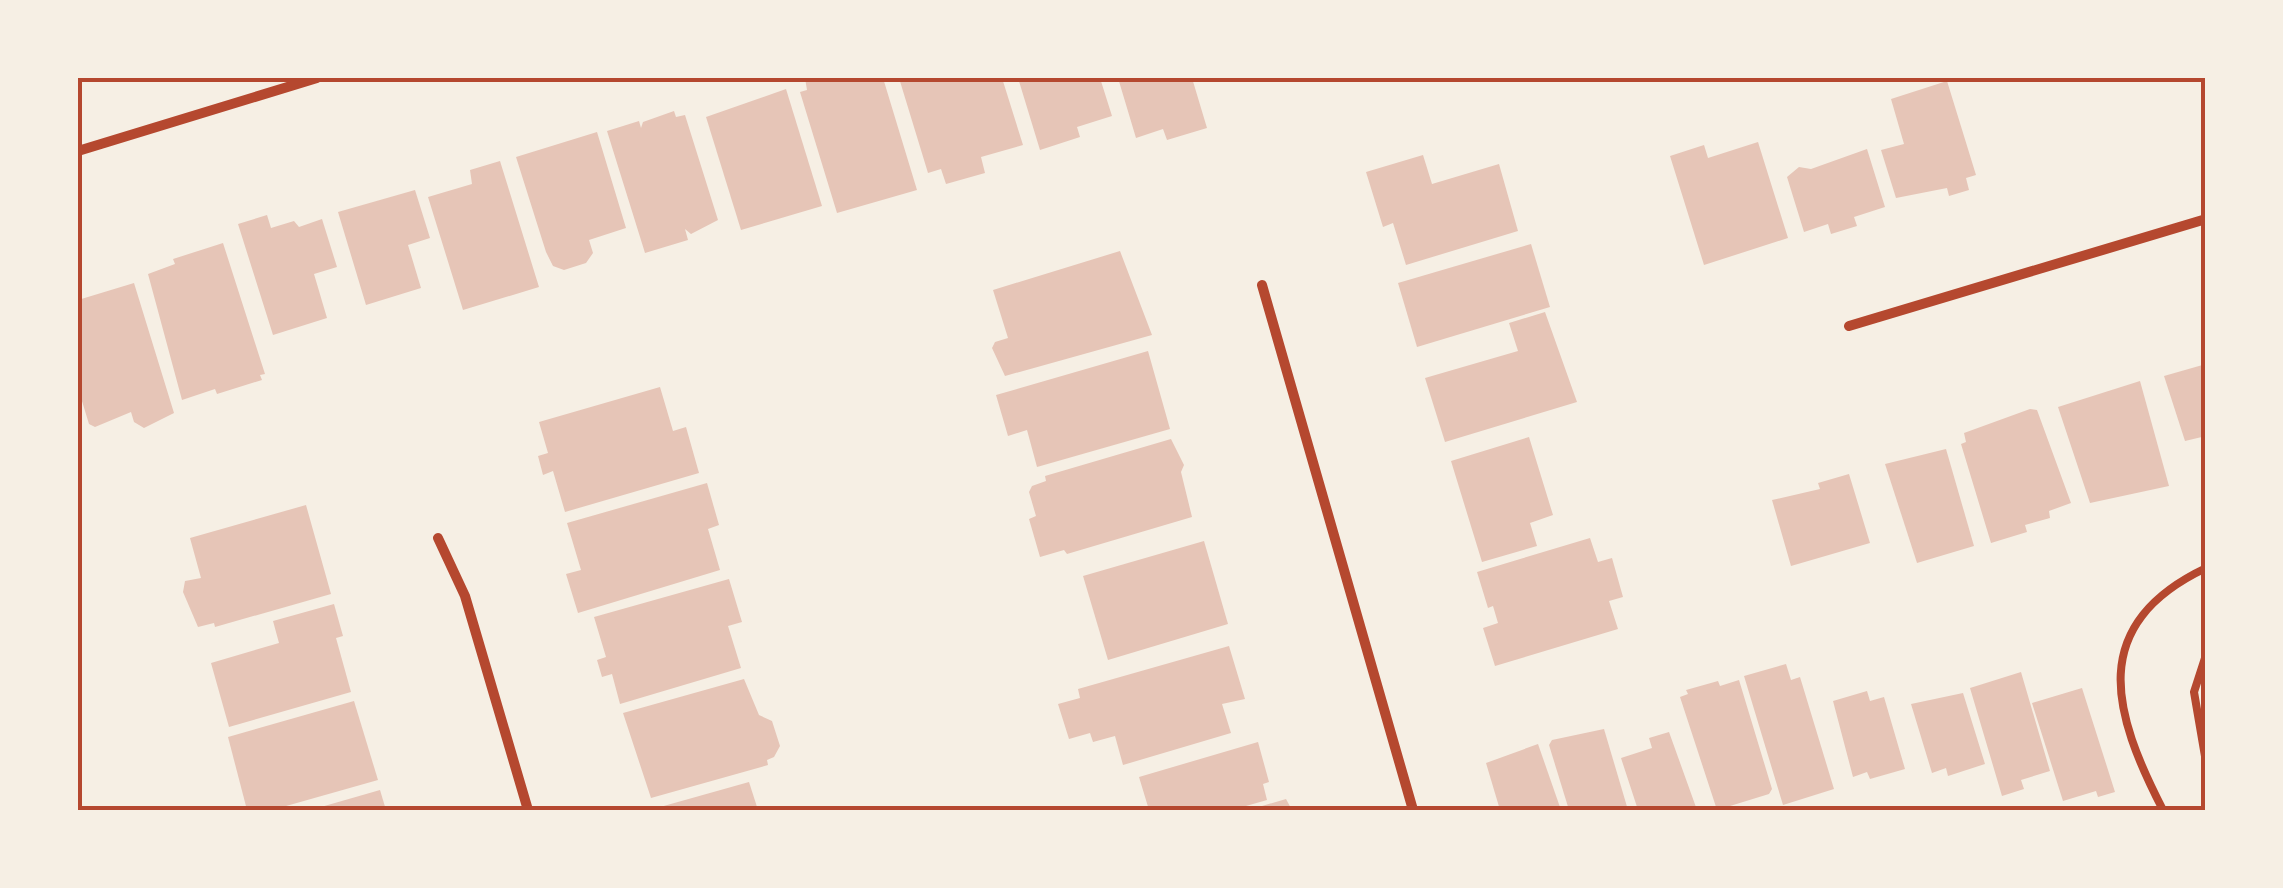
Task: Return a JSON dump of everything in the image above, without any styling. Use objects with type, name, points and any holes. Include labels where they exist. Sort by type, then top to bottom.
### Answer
[{"type":"street","points":[[78,151],[317,78]]},
{"type":"street","points":[[1849,326],[2206,219]]},
{"type":"street","points":[[1262,286],[1412,810]]},
{"type":"street","points":[[438,538],[465,596],[528,810]]},
{"type":"lane","points":[[2163,810],[2127,737],[2120,666],[2128,634],[2142,612],[2180,580],[2206,568]]},
{"type":"lane","points":[[2206,656],[2194,692],[2206,762]]},
{"type":"building","points":[[805,78],[883,78],[917,190],[837,213],[800,92],[807,90]]},
{"type":"building","points":[[899,78],[1002,78],[1023,145],[981,157],[985,173],[946,184],[941,169],[928,173]]},
{"type":"building","points":[[1018,78],[1100,78],[1112,116],[1077,127],[1080,137],[1040,150]]},
{"type":"building","points":[[1118,78],[1192,78],[1207,128],[1167,140],[1163,129],[1136,138]]},
{"type":"building","points":[[1947,81],[1976,175],[1966,178],[1969,190],[1949,196],[1947,188],[1896,198],[1881,150],[1904,144],[1891,99]]},
{"type":"building","points":[[786,89],[822,206],[741,230],[706,117]]},
{"type":"building","points":[[674,111],[676,117],[685,115],[718,220],[691,234],[685,229],[688,240],[645,253],[607,131],[639,121],[641,128],[643,122]]},
{"type":"building","points":[[597,132],[626,228],[589,240],[593,253],[586,263],[564,270],[553,266],[546,252],[516,157]]},
{"type":"building","points":[[1758,142],[1788,238],[1704,265],[1670,156],[1704,145],[1708,158]]},
{"type":"building","points":[[1867,149],[1885,207],[1854,217],[1857,226],[1831,234],[1828,224],[1804,232],[1787,177],[1799,167],[1811,169]]},
{"type":"building","points":[[1423,155],[1432,184],[1499,164],[1518,231],[1406,265],[1393,223],[1383,227],[1366,172]]},
{"type":"building","points":[[500,161],[539,287],[463,310],[428,197],[472,184],[470,170]]},
{"type":"building","points":[[415,190],[430,238],[408,245],[421,288],[366,305],[338,212]]},
{"type":"building","points":[[267,215],[271,228],[294,221],[299,227],[322,219],[337,267],[314,274],[327,318],[273,335],[238,224]]},
{"type":"building","points":[[223,243],[265,374],[260,375],[262,380],[182,400],[148,274],[175,264],[173,259]]},
{"type":"building","points":[[1531,244],[1550,307],[1417,347],[1398,283]]},
{"type":"building","points":[[1120,251],[1152,335],[1005,376],[992,348],[995,342],[1008,338],[993,290]]},
{"type":"building","points":[[134,283],[174,413],[144,428],[134,422],[131,412],[95,427],[89,424],[78,388],[78,300]]},
{"type":"building","points":[[1545,312],[1577,402],[1445,442],[1425,378],[1518,351],[1509,323]]},
{"type":"building","points":[[1148,351],[1170,429],[1037,467],[1027,430],[1008,436],[996,395]]},
{"type":"building","points":[[2206,364],[2206,436],[2185,441],[2164,376]]},
{"type":"building","points":[[2140,381],[2169,486],[2090,503],[2058,407]]},
{"type":"building","points":[[660,387],[673,431],[686,427],[699,473],[565,512],[553,471],[543,475],[538,456],[548,453],[539,422]]},
{"type":"building","points":[[2030,409],[2037,410],[2071,503],[2049,511],[2050,518],[2025,525],[2027,532],[1991,543],[1961,444],[1966,442],[1964,433]]},
{"type":"building","points":[[1529,437],[1553,515],[1530,523],[1537,546],[1482,562],[1451,461]]},
{"type":"building","points":[[1171,439],[1184,465],[1181,472],[1192,517],[1067,554],[1064,550],[1040,557],[1029,519],[1036,516],[1029,492],[1032,486],[1046,481],[1045,476]]},
{"type":"building","points":[[1946,449],[1974,546],[1917,563],[1885,464]]},
{"type":"building","points":[[1849,474],[1870,543],[1791,566],[1772,500],[1820,489],[1818,483]]},
{"type":"building","points":[[707,483],[719,525],[708,529],[720,570],[578,613],[566,574],[581,570],[567,523]]},
{"type":"building","points":[[306,505],[331,594],[215,627],[214,623],[198,627],[183,592],[185,581],[201,578],[190,538]]},
{"type":"building","points":[[1590,538],[1598,562],[1612,558],[1623,597],[1609,601],[1618,629],[1495,666],[1483,628],[1498,623],[1493,606],[1488,608],[1477,572]]},
{"type":"building","points":[[1204,541],[1228,624],[1108,660],[1083,576]]},
{"type":"building","points":[[729,579],[742,622],[728,626],[741,668],[620,704],[612,674],[602,677],[597,660],[606,657],[594,617]]},
{"type":"building","points":[[334,604],[343,636],[336,638],[351,692],[229,727],[211,663],[279,643],[273,621]]},
{"type":"building","points":[[1229,646],[1245,699],[1222,704],[1231,733],[1123,765],[1115,736],[1093,742],[1090,733],[1069,739],[1058,704],[1080,698],[1078,689]]},
{"type":"building","points":[[1786,664],[1791,680],[1800,677],[1834,789],[1783,805],[1744,676]]},
{"type":"building","points":[[2021,672],[2050,771],[2021,780],[2024,789],[2002,796],[1970,688]]},
{"type":"building","points":[[744,679],[759,715],[772,721],[780,746],[774,757],[767,760],[768,765],[651,798],[623,713]]},
{"type":"building","points":[[1739,680],[1772,789],[1769,794],[1717,810],[1680,697],[1688,694],[1686,690]]},
{"type":"building","points":[[2082,688],[2115,792],[2098,797],[2096,791],[2063,801],[2032,703]]},
{"type":"building","points":[[1867,691],[1870,701],[1884,697],[1905,769],[1870,779],[1867,772],[1853,777],[1833,701]]},
{"type":"building","points":[[1963,693],[1985,764],[1948,776],[1946,768],[1932,773],[1911,704]]},
{"type":"building","points":[[354,701],[378,780],[272,810],[247,810],[228,737]]},
{"type":"building","points":[[1604,729],[1628,810],[1569,810],[1549,745],[1552,740]]},
{"type":"building","points":[[1669,732],[1697,810],[1638,810],[1621,758],[1652,748],[1649,738]]},
{"type":"building","points":[[1258,742],[1269,782],[1263,784],[1267,800],[1232,810],[1149,810],[1139,777]]},
{"type":"building","points":[[1538,744],[1561,810],[1500,810],[1486,763]]},
{"type":"building","points":[[749,782],[758,810],[653,809]]},
{"type":"building","points":[[380,790],[386,810],[314,810],[314,809]]},
{"type":"building","points":[[1286,799],[1292,810],[1252,810],[1252,809]]}]
